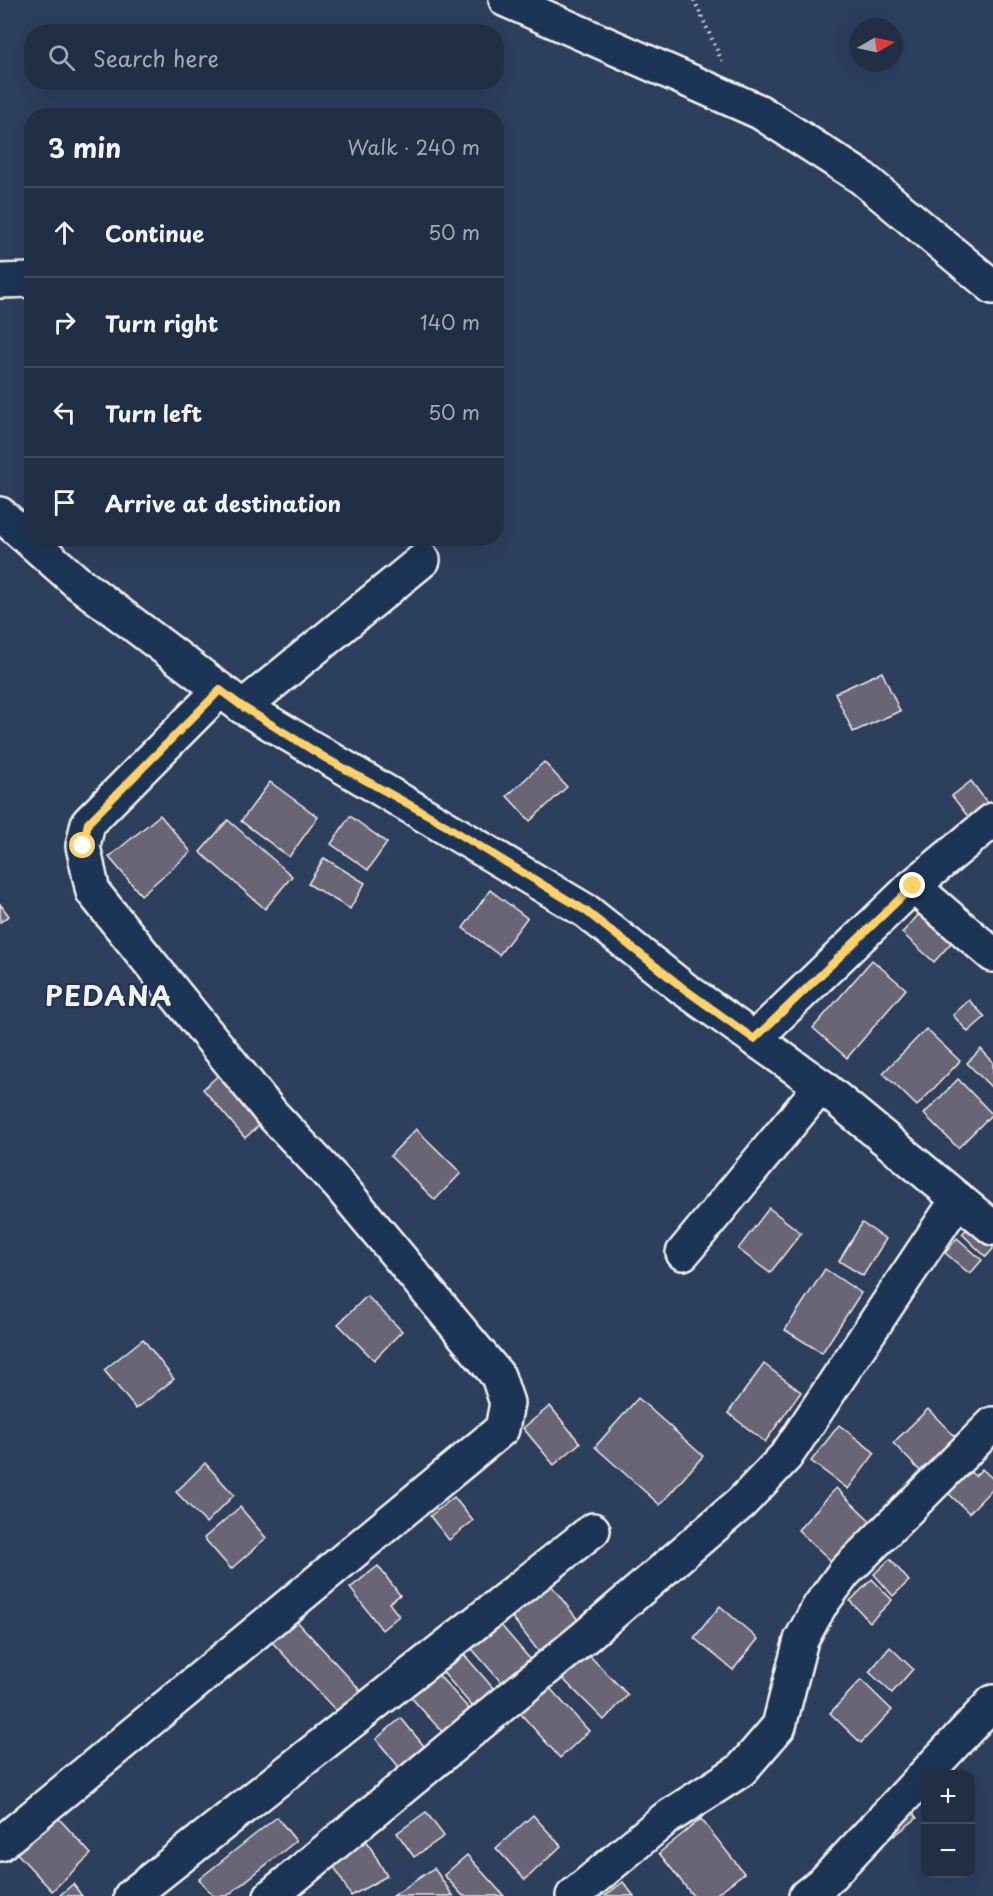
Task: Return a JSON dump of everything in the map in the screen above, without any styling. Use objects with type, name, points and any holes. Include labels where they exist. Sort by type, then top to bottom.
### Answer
[{"type":"street","points":[[506,0],[760,112],[861,177],[993,287]]},
{"type":"street","points":[[0,281],[24,280]]},
{"type":"street","points":[[0,514],[24,535]]},
{"type":"street","points":[[36,546],[77,582],[231,699],[586,911],[683,988],[821,1086],[993,1228]]},
{"type":"street","points":[[0,1844],[502,1430],[507,1403],[498,1376],[340,1186],[272,1114],[93,892],[83,846],[88,823],[231,699],[423,560]]},
{"type":"street","points":[[754,1039],[913,886],[993,820]]},
{"type":"street","points":[[913,886],[993,955]]},
{"type":"street","points":[[683,1253],[821,1086]]},
{"type":"street","points":[[271,1896],[586,1636],[741,1503],[786,1456],[958,1199]]},
{"type":"street","points":[[573,1896],[665,1819],[741,1770],[779,1726],[801,1640],[819,1607],[844,1573],[993,1424]]},
{"type":"street","points":[[131,1896],[593,1530]]},
{"type":"street","points":[[806,1896],[825,1881],[993,1702]]},
{"type":"path","points":[[694,0],[729,70]]},
{"type":"building","points":[[882,672],[900,711],[853,732],[835,693]]},
{"type":"building","points":[[544,762],[567,787],[530,821],[507,796]]},
{"type":"building","points":[[971,781],[992,809],[973,823],[952,796]]},
{"type":"building","points":[[270,782],[318,817],[289,857],[241,821]]},
{"type":"building","points":[[160,815],[191,852],[141,895],[109,857]]},
{"type":"building","points":[[350,816],[387,843],[368,870],[331,844]]},
{"type":"building","points":[[228,820],[292,876],[265,909],[200,852]]},
{"type":"building","points":[[324,858],[365,883],[350,909],[308,884]]},
{"type":"building","points":[[490,890],[527,918],[499,955],[463,928]]},
{"type":"building","points":[[0,904],[9,916],[0,922]]},
{"type":"building","points":[[928,904],[960,933],[934,962],[902,933]]},
{"type":"building","points":[[872,960],[906,989],[847,1058],[813,1028]]},
{"type":"building","points":[[969,1000],[985,1017],[968,1032],[953,1015]]},
{"type":"building","points":[[926,1029],[960,1061],[917,1106],[883,1073]]},
{"type":"building","points":[[981,1049],[993,1062],[993,1089],[967,1063]]},
{"type":"building","points":[[230,1065],[272,1114],[245,1138],[203,1089]]},
{"type":"building","points":[[958,1079],[992,1114],[958,1148],[924,1114]]},
{"type":"building","points":[[416,1129],[461,1173],[435,1200],[390,1156]]},
{"type":"building","points":[[769,1208],[801,1233],[770,1273],[738,1249]]},
{"type":"building","points":[[978,1217],[993,1232],[993,1249],[986,1257],[962,1234]]},
{"type":"building","points":[[862,1223],[886,1239],[863,1276],[839,1261]]},
{"type":"building","points":[[957,1238],[982,1260],[970,1274],[945,1253]]},
{"type":"building","points":[[825,1269],[861,1293],[822,1353],[785,1330]]},
{"type":"building","points":[[367,1296],[402,1331],[374,1360],[338,1324]]},
{"type":"building","points":[[143,1339],[174,1379],[136,1409],[104,1370]]},
{"type":"building","points":[[764,1364],[801,1392],[765,1442],[728,1413]]},
{"type":"building","points":[[638,1398],[703,1456],[660,1505],[595,1447]]},
{"type":"building","points":[[550,1406],[580,1443],[554,1465],[523,1428]]},
{"type":"building","points":[[928,1409],[963,1445],[924,1475],[893,1443]]},
{"type":"building","points":[[839,1425],[875,1453],[848,1489],[811,1461]]},
{"type":"building","points":[[205,1463],[234,1495],[206,1523],[176,1492]]},
{"type":"building","points":[[982,1469],[993,1479],[993,1488],[969,1513],[947,1492],[968,1470],[975,1476]]},
{"type":"building","points":[[836,1488],[882,1532],[844,1573],[798,1530]]},
{"type":"building","points":[[454,1497],[473,1521],[449,1540],[430,1516]]},
{"type":"building","points":[[240,1507],[266,1538],[231,1569],[204,1538]]},
{"type":"building","points":[[890,1559],[909,1581],[893,1596],[874,1574]]},
{"type":"building","points":[[378,1566],[400,1595],[389,1603],[399,1616],[382,1630],[350,1588]]},
{"type":"building","points":[[544,1576],[582,1625],[542,1656],[505,1608]]},
{"type":"building","points":[[872,1579],[892,1600],[870,1622],[850,1601]]},
{"type":"building","points":[[720,1606],[758,1639],[733,1670],[694,1638]]},
{"type":"building","points":[[494,1617],[535,1665],[507,1689],[466,1642]]},
{"type":"building","points":[[294,1618],[363,1693],[340,1715],[271,1641]]},
{"type":"building","points":[[890,1647],[913,1669],[892,1693],[869,1672]]},
{"type":"building","points":[[461,1651],[493,1688],[472,1706],[440,1669]]},
{"type":"building","points":[[586,1652],[628,1695],[604,1720],[561,1677]]},
{"type":"building","points":[[433,1669],[471,1711],[445,1735],[407,1693]]},
{"type":"building","points":[[861,1680],[892,1710],[861,1743],[830,1713]]},
{"type":"building","points":[[548,1686],[589,1731],[560,1758],[520,1713]]},
{"type":"building","points":[[401,1718],[428,1751],[403,1772],[376,1739]]},
{"type":"building","points":[[896,1791],[917,1818],[894,1836],[873,1808]]},
{"type":"building","points":[[53,1812],[91,1854],[52,1891],[13,1849]]},
{"type":"building","points":[[426,1812],[444,1836],[414,1857],[397,1833]]},
{"type":"building","points":[[533,1815],[561,1846],[525,1880],[496,1848]]},
{"type":"building","points":[[277,1817],[296,1841],[227,1896],[213,1896],[199,1879]]},
{"type":"building","points":[[701,1819],[744,1873],[714,1896],[693,1896],[659,1853]]},
{"type":"building","points":[[362,1833],[387,1876],[351,1896],[327,1854]]},
{"type":"building","points":[[467,1855],[504,1896],[463,1896],[444,1875]]},
{"type":"building","points":[[434,1868],[453,1896],[393,1896]]},
{"type":"building","points":[[623,1882],[634,1896],[605,1896]]},
{"type":"building","points":[[73,1884],[82,1896],[60,1895]]},
{"type":"district","name":"PEDANA","points":[[109,994]]},
{"type":"route","points":[[83,846],[88,823],[220,690],[243,707],[327,759],[430,816],[586,911],[683,988],[754,1039],[913,886]]}]
